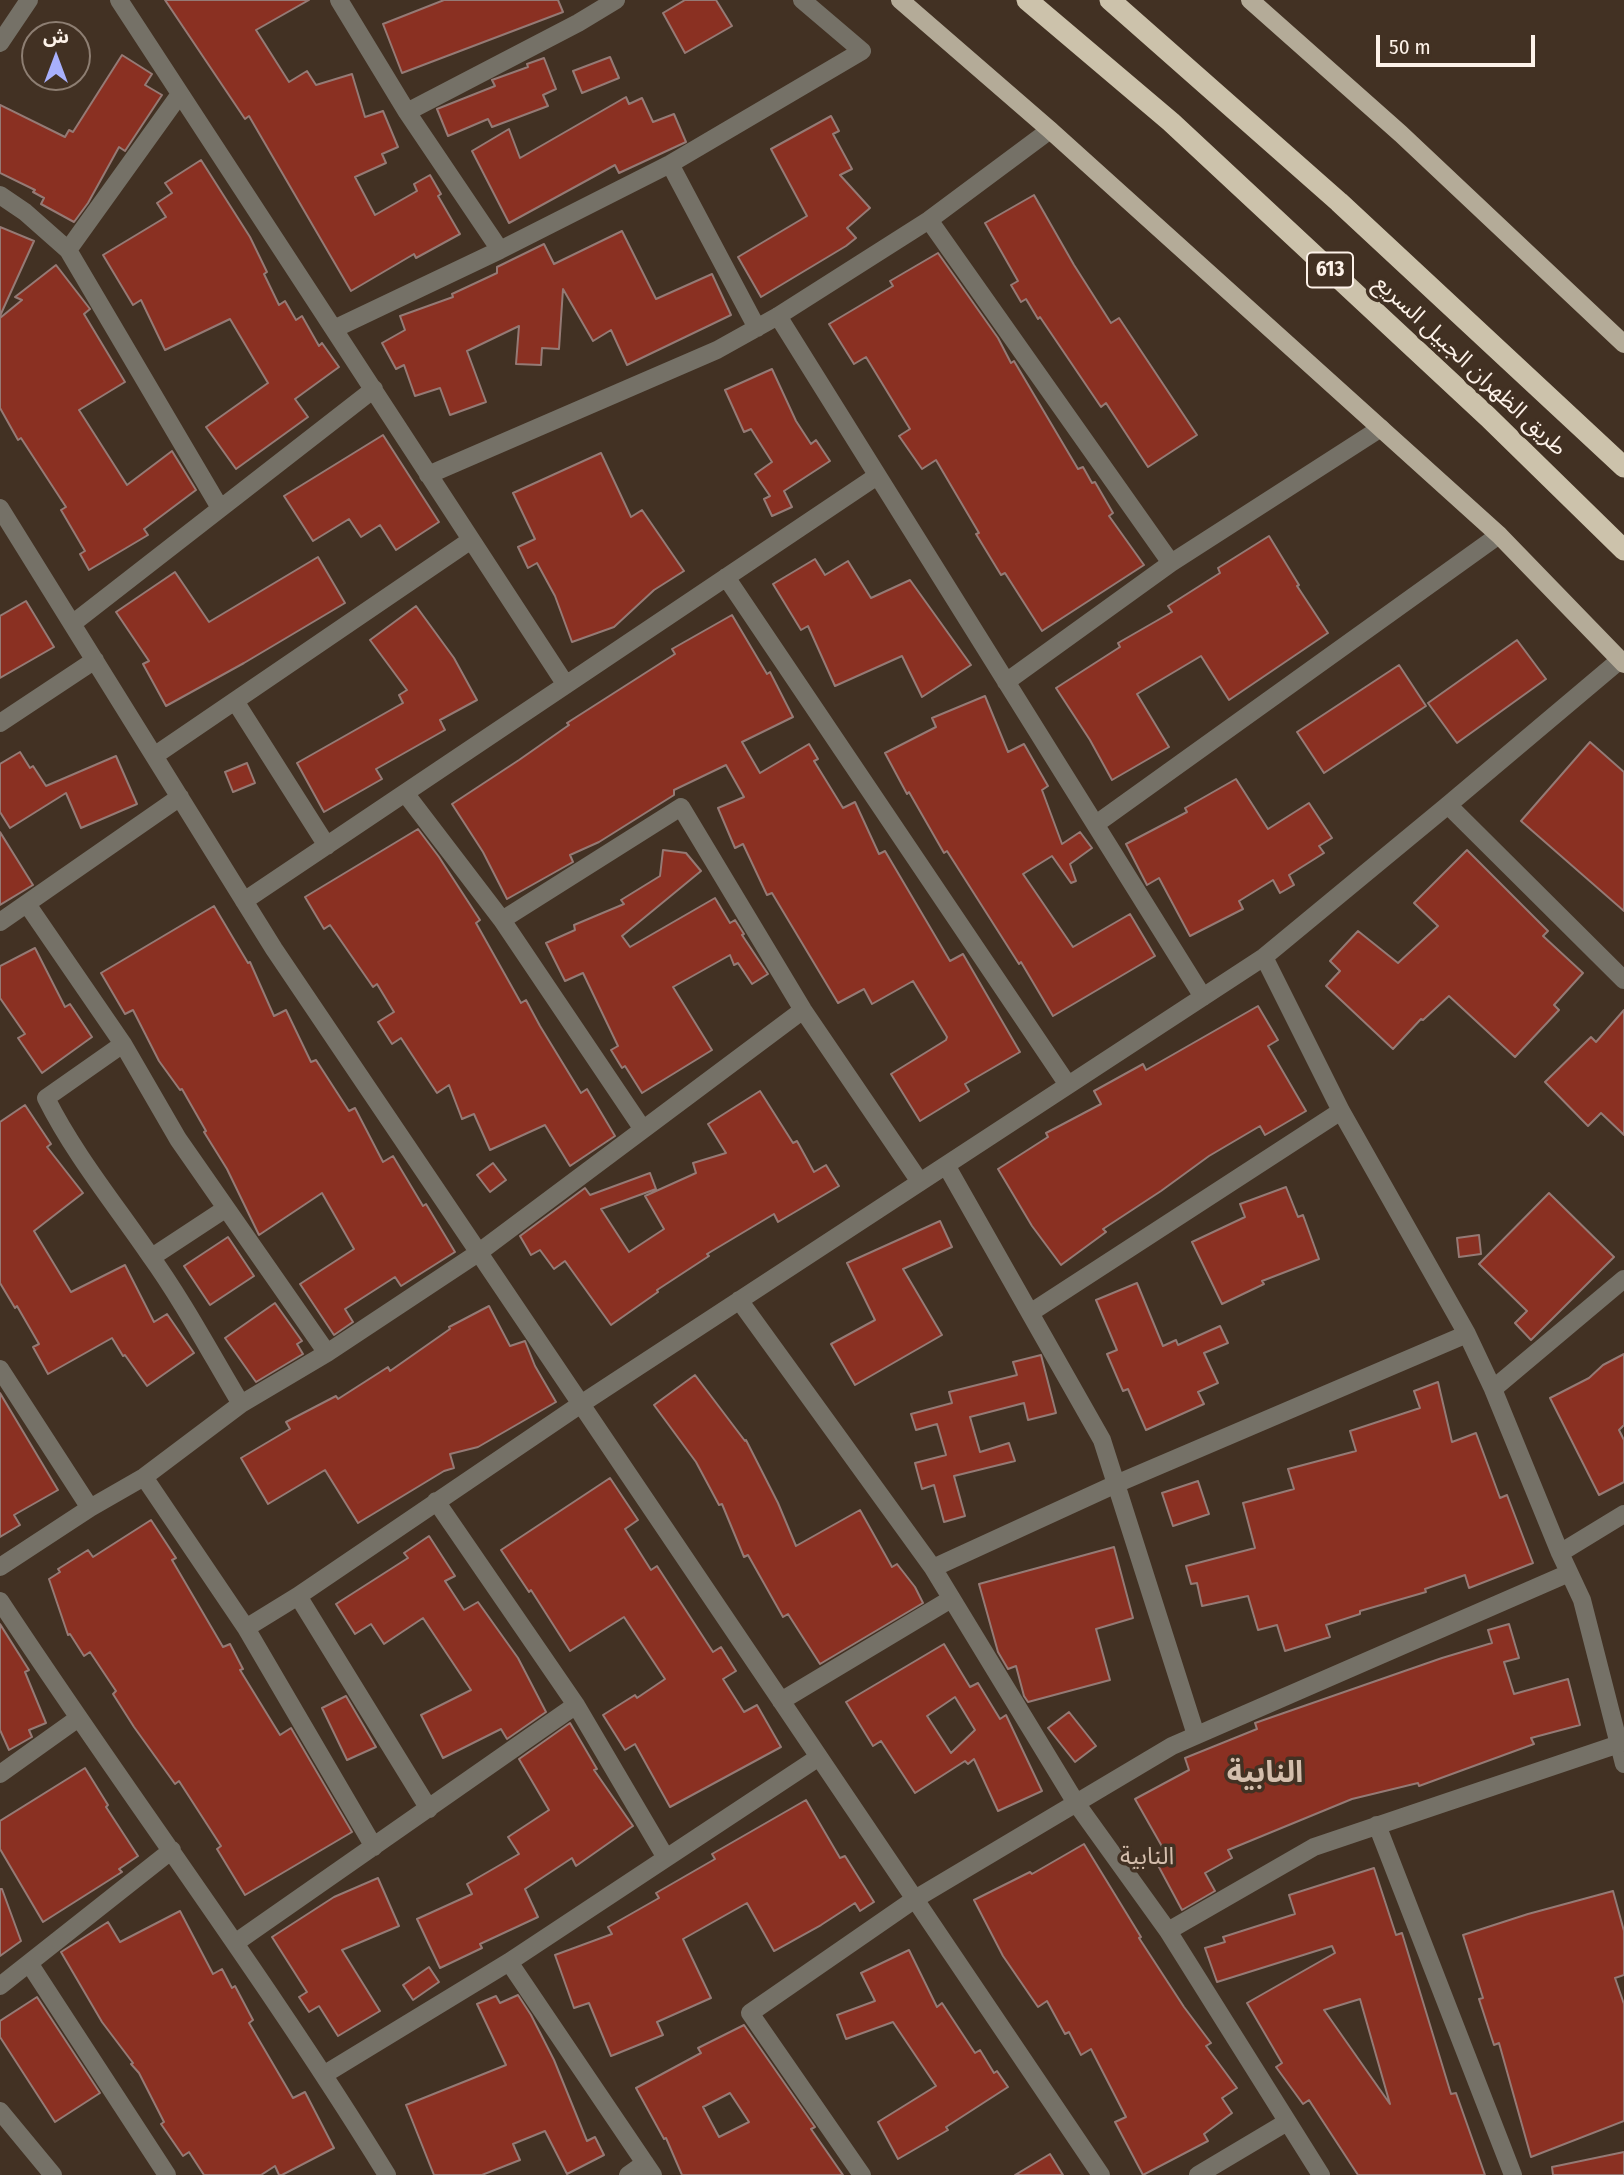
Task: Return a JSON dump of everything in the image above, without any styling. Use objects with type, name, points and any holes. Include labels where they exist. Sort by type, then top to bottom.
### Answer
[{"type":"highway","name":"طريق الظهران الجبيل السريع","points":[[1027,0],[1181,132],[1488,416],[1624,550]]},
{"type":"highway","name":"طريق الظهران الجبيل السريع","points":[[1111,0],[1339,202],[1624,467]]},
{"type":"main road","points":[[900,0],[1050,130],[1499,536],[1622,662]]},
{"type":"main road","points":[[1250,0],[1401,134],[1624,344]]},
{"type":"street","points":[[0,43],[29,0]]},
{"type":"street","points":[[119,0],[566,685]]},
{"type":"street","points":[[339,0],[407,112],[500,250]]},
{"type":"street","points":[[407,112],[578,23],[615,0]]},
{"type":"street","points":[[334,329],[500,250],[670,164],[862,51],[802,0]]},
{"type":"street","points":[[68,250],[180,94]]},
{"type":"street","points":[[429,475],[717,350],[757,328],[929,220],[1050,130]]},
{"type":"street","points":[[670,164],[757,328]]},
{"type":"street","points":[[0,195],[25,212],[68,250],[220,508]]},
{"type":"street","points":[[929,220],[1171,563]]},
{"type":"street","points":[[778,316],[1203,997]]},
{"type":"street","points":[[72,624],[374,389]]},
{"type":"street","points":[[1006,682],[1171,563],[1381,428]]},
{"type":"street","points":[[244,901],[877,476]]},
{"type":"street","points":[[0,508],[274,950],[1101,2175]]},
{"type":"street","points":[[1096,824],[1499,536]]},
{"type":"street","points":[[154,756],[471,540]]},
{"type":"street","points":[[726,577],[1068,1085]]},
{"type":"street","points":[[0,723],[95,660]]},
{"type":"street","points":[[246,1628],[298,1596],[581,1404],[1264,957],[1622,662]]},
{"type":"street","points":[[235,701],[327,846]]},
{"type":"street","points":[[405,793],[502,920],[642,1128]]},
{"type":"street","points":[[0,922],[180,797]]},
{"type":"street","points":[[1448,806],[1624,981]]},
{"type":"street","points":[[502,920],[681,807],[803,1010],[920,1182]]},
{"type":"street","points":[[27,904],[123,1044],[178,1139],[327,1353]]},
{"type":"street","points":[[1264,957],[1341,1111],[1468,1334],[1493,1389],[1560,1553],[1583,1600],[1624,1764]]},
{"type":"street","points":[[0,1567],[90,1508],[144,1477],[241,1404],[327,1353],[478,1253],[803,1010]]},
{"type":"street","points":[[123,1044],[46,1098],[78,1155],[152,1256],[241,1404]]},
{"type":"street","points":[[1030,1313],[1341,1111]]},
{"type":"street","points":[[946,1165],[1102,1440],[1196,1735]]},
{"type":"street","points":[[152,1256],[225,1209]]},
{"type":"street","points":[[1493,1389],[1624,1279]]},
{"type":"street","points":[[739,1300],[933,1568],[1076,1803],[1168,1931],[1321,2175]]},
{"type":"street","points":[[933,1568],[1116,1484],[1468,1334]]},
{"type":"street","points":[[0,1369],[90,1508]]},
{"type":"street","points":[[144,1477],[246,1628],[374,1847]]},
{"type":"street","points":[[436,1501],[576,1705],[666,1858]]},
{"type":"street","points":[[1560,1553],[1624,1514]]},
{"type":"street","points":[[862,2175],[750,2013],[915,1899],[1172,1746],[1569,1573]]},
{"type":"street","points":[[298,1596],[429,1809]]},
{"type":"street","points":[[781,1701],[951,1599]]},
{"type":"street","points":[[0,1601],[77,1719],[172,1850],[325,2074],[387,2175]]},
{"type":"street","points":[[235,1943],[576,1705]]},
{"type":"street","points":[[0,1774],[77,1719]]},
{"type":"street","points":[[1168,1931],[1314,1847],[1619,1744]]},
{"type":"street","points":[[325,2074],[509,1962],[819,1757]]},
{"type":"street","points":[[1377,1825],[1513,2175]]},
{"type":"street","points":[[0,1986],[172,1850]]},
{"type":"street","points":[[509,1962],[649,2169],[628,2175]]},
{"type":"street","points":[[29,1963],[167,2175]]},
{"type":"street","points":[[0,2111],[53,2175]]},
{"type":"street","points":[[1198,2175],[1287,2122]]},
{"type":"building","points":[[165,0],[309,0],[256,30],[289,82],[307,71],[316,85],[352,74],[365,117],[383,111],[398,147],[382,154],[386,163],[355,177],[375,215],[417,191],[414,184],[430,175],[441,194],[438,196],[460,234],[416,258],[414,254],[351,291],[249,116],[245,119]]},
{"type":"building","points":[[444,0],[558,0],[563,12],[402,73],[383,24]]},
{"type":"building","points":[[685,0],[716,0],[732,26],[685,53],[663,13]]},
{"type":"building","points":[[122,55],[152,74],[145,85],[162,95],[125,151],[119,147],[88,203],[74,222],[41,204],[44,198],[33,192],[35,190],[0,173],[0,105],[65,137],[69,130],[73,132]]},
{"type":"building","points":[[610,57],[619,78],[582,93],[573,71]]},
{"type":"building","points":[[544,58],[556,89],[543,95],[548,106],[492,127],[488,119],[448,136],[437,109],[495,86],[492,80]]},
{"type":"building","points":[[626,97],[629,104],[642,98],[653,122],[674,114],[686,142],[619,173],[615,165],[509,223],[472,151],[509,129],[520,158]]},
{"type":"building","points":[[831,116],[839,131],[833,134],[852,169],[840,175],[870,208],[847,228],[856,238],[761,297],[738,257],[807,216],[771,149]]},
{"type":"building","points":[[201,160],[250,237],[279,305],[285,301],[296,320],[302,316],[319,346],[322,343],[339,367],[295,399],[308,417],[236,469],[206,427],[268,383],[230,319],[165,350],[141,300],[133,305],[103,255],[166,217],[157,203],[172,193],[165,183]]},
{"type":"building","points":[[1034,195],[1111,323],[1119,318],[1197,435],[1148,467],[1106,403],[1101,407],[1040,317],[1038,319],[1026,299],[1021,302],[1011,285],[1018,281],[985,223]]},
{"type":"building","points":[[0,227],[34,241],[0,316]]},
{"type":"building","points":[[622,231],[656,299],[712,274],[731,315],[627,365],[611,330],[593,341],[563,289],[559,349],[542,348],[541,365],[516,364],[519,326],[467,351],[486,402],[450,415],[440,388],[415,396],[404,365],[396,369],[382,343],[405,330],[400,316],[453,297],[452,294],[497,273],[497,267],[544,244],[554,264]]},
{"type":"building","points":[[938,253],[998,338],[1011,363],[1014,361],[1078,469],[1083,467],[1092,483],[1095,482],[1113,513],[1109,516],[1144,565],[1042,631],[1005,573],[1001,575],[936,460],[922,469],[899,436],[910,429],[866,357],[854,364],[829,324],[893,286],[890,281]]},
{"type":"building","points":[[56,265],[90,309],[84,314],[125,382],[79,410],[127,485],[172,451],[196,490],[144,529],[148,535],[89,570],[80,554],[85,551],[61,510],[66,507],[21,438],[18,440],[0,408],[0,318],[22,300],[15,297]]},
{"type":"building","points":[[772,369],[796,421],[811,444],[816,440],[830,461],[784,491],[792,507],[772,516],[764,499],[770,496],[755,474],[772,462],[751,429],[744,432],[725,390]]},
{"type":"building","points":[[383,435],[439,522],[396,550],[380,525],[361,537],[349,519],[313,541],[284,496]]},
{"type":"building","points":[[601,453],[631,517],[642,510],[684,571],[654,590],[614,627],[572,642],[555,596],[537,563],[528,568],[518,547],[535,539],[513,493]]},
{"type":"building","points":[[1269,536],[1328,633],[1229,700],[1201,656],[1137,694],[1169,747],[1112,780],[1056,688],[1120,647],[1118,643],[1172,612],[1168,606],[1220,573],[1218,568]]},
{"type":"building","points":[[318,557],[345,603],[166,706],[143,664],[149,661],[116,612],[175,572],[209,622]]},
{"type":"building","points":[[815,559],[825,575],[848,561],[871,598],[910,580],[971,665],[922,697],[902,656],[835,686],[808,626],[801,630],[773,584]]},
{"type":"building","points":[[26,601],[54,647],[0,678],[0,616]]},
{"type":"building","points":[[416,606],[454,658],[477,700],[440,720],[445,730],[376,769],[382,779],[324,812],[297,763],[403,703],[399,695],[407,690],[370,640]]},
{"type":"building","points":[[732,615],[767,674],[770,672],[793,717],[742,742],[760,773],[809,744],[818,759],[814,761],[843,808],[855,802],[879,854],[885,851],[950,961],[963,954],[1020,1052],[965,1084],[969,1091],[920,1121],[891,1074],[947,1037],[913,981],[872,1004],[864,989],[838,1003],[772,893],[767,895],[743,844],[735,848],[718,808],[744,797],[726,765],[674,790],[674,795],[599,842],[570,855],[573,862],[507,899],[483,852],[452,804],[569,725],[567,723],[675,654],[672,649]]},
{"type":"building","points":[[1517,640],[1546,679],[1457,743],[1428,703]]},
{"type":"building","points":[[1399,665],[1426,706],[1324,773],[1297,732]]},
{"type":"building","points":[[985,696],[1008,752],[1024,744],[1048,786],[1042,790],[1062,844],[1080,832],[1092,848],[1070,864],[1076,881],[1071,883],[1052,856],[1023,874],[1073,947],[1130,914],[1155,956],[1053,1016],[1021,962],[1019,964],[947,851],[944,853],[885,753],[936,727],[932,718]]},
{"type":"building","points":[[1590,742],[1624,772],[1624,911],[1521,821]]},
{"type":"building","points":[[20,752],[46,786],[116,756],[137,804],[81,828],[66,793],[10,828],[0,812],[0,764]]},
{"type":"building","points":[[247,763],[255,783],[233,792],[225,772]]},
{"type":"building","points":[[1236,779],[1268,829],[1309,803],[1332,838],[1319,846],[1324,853],[1289,875],[1294,885],[1280,893],[1273,880],[1239,901],[1243,909],[1190,936],[1159,878],[1147,885],[1126,844],[1187,812],[1185,808]]},
{"type":"building","points":[[418,829],[480,920],[476,923],[521,1003],[526,1000],[581,1093],[587,1089],[615,1136],[570,1166],[545,1125],[490,1150],[474,1114],[462,1119],[449,1085],[437,1093],[401,1038],[392,1044],[378,1022],[394,1012],[377,984],[373,987],[330,925],[324,929],[305,897]]},
{"type":"building","points":[[0,832],[33,885],[0,905]]},
{"type":"building","points":[[663,850],[686,853],[701,871],[622,936],[630,947],[715,898],[730,923],[735,920],[768,974],[752,984],[738,963],[734,965],[730,955],[673,987],[712,1050],[642,1093],[611,1050],[618,1046],[583,973],[565,981],[546,943],[575,930],[574,925],[624,904],[621,900],[660,876]]},
{"type":"building","points":[[1467,850],[1548,931],[1543,936],[1583,973],[1554,1005],[1559,1010],[1515,1057],[1449,996],[1421,1019],[1393,1049],[1326,986],[1340,971],[1330,961],[1358,931],[1398,963],[1438,926],[1414,903]]},
{"type":"building","points":[[214,906],[248,963],[250,962],[274,1016],[286,1010],[311,1062],[316,1060],[349,1111],[355,1108],[383,1162],[393,1156],[455,1252],[401,1286],[395,1277],[345,1309],[353,1322],[334,1335],[300,1284],[354,1249],[322,1193],[259,1235],[227,1169],[182,1089],[180,1090],[159,1061],[133,1010],[125,1014],[101,973]]},
{"type":"building","points":[[35,948],[65,1007],[70,1004],[92,1037],[42,1073],[18,1038],[25,1034],[0,998],[0,966]]},
{"type":"building","points":[[1258,1006],[1278,1040],[1268,1046],[1306,1111],[1265,1135],[1260,1126],[1209,1156],[1103,1229],[1106,1232],[1061,1265],[1032,1226],[998,1169],[1048,1137],[1046,1133],[1101,1104],[1094,1091],[1143,1064],[1146,1070]]},
{"type":"building","points":[[1624,1010],[1624,1135],[1601,1113],[1588,1126],[1545,1082],[1591,1037],[1596,1042]]},
{"type":"building","points":[[760,1091],[793,1143],[797,1141],[814,1172],[826,1165],[839,1186],[778,1222],[774,1214],[707,1254],[709,1256],[657,1290],[658,1292],[611,1325],[565,1261],[554,1269],[540,1250],[531,1255],[520,1236],[585,1188],[590,1195],[650,1173],[656,1189],[601,1209],[629,1252],[664,1229],[645,1196],[696,1173],[693,1163],[726,1153],[708,1124]]},
{"type":"building","points":[[25,1105],[51,1144],[47,1147],[83,1193],[34,1231],[71,1292],[125,1265],[154,1322],[167,1314],[194,1353],[147,1386],[112,1338],[48,1374],[33,1347],[39,1344],[0,1283],[0,1122]]},
{"type":"building","points":[[493,1163],[506,1180],[490,1192],[477,1175]]},
{"type":"building","points":[[1286,1187],[1298,1217],[1303,1215],[1319,1259],[1262,1281],[1264,1284],[1222,1304],[1192,1242],[1245,1217],[1240,1204]]},
{"type":"building","points":[[1549,1193],[1614,1257],[1531,1340],[1515,1323],[1527,1311],[1479,1264]]},
{"type":"building","points":[[940,1221],[952,1247],[903,1269],[942,1335],[855,1385],[831,1344],[875,1320],[847,1263]]},
{"type":"building","points":[[1479,1235],[1481,1254],[1459,1257],[1457,1238]]},
{"type":"building","points":[[228,1237],[254,1276],[210,1305],[184,1266]]},
{"type":"building","points":[[1137,1283],[1163,1346],[1176,1340],[1178,1345],[1220,1326],[1228,1343],[1204,1353],[1218,1383],[1198,1392],[1204,1404],[1146,1430],[1128,1389],[1123,1391],[1107,1354],[1117,1350],[1096,1300]]},
{"type":"building","points":[[275,1303],[302,1341],[297,1344],[303,1354],[256,1382],[225,1338]]},
{"type":"building","points":[[489,1306],[510,1346],[525,1341],[535,1366],[556,1402],[478,1447],[450,1454],[454,1468],[444,1471],[358,1523],[325,1470],[268,1504],[241,1458],[290,1429],[286,1422],[336,1396],[338,1399],[388,1367],[390,1371],[450,1329],[449,1327]]},
{"type":"building","points":[[1624,1354],[1624,1425],[1619,1430],[1624,1440],[1624,1482],[1599,1495],[1550,1398],[1589,1378],[1603,1365]]},
{"type":"building","points":[[1041,1355],[1056,1413],[1028,1420],[1024,1403],[970,1417],[980,1452],[1009,1443],[1015,1461],[954,1476],[965,1516],[944,1522],[934,1485],[922,1489],[915,1463],[946,1455],[937,1424],[916,1430],[911,1414],[952,1403],[949,1392],[1017,1375],[1013,1362]]},
{"type":"building","points":[[695,1375],[746,1440],[796,1546],[860,1510],[892,1567],[897,1564],[915,1587],[923,1603],[820,1664],[788,1614],[783,1617],[748,1555],[744,1557],[722,1504],[719,1505],[696,1462],[654,1405]]},
{"type":"building","points":[[1438,1382],[1452,1442],[1476,1433],[1500,1498],[1507,1495],[1533,1563],[1469,1588],[1465,1575],[1425,1589],[1426,1592],[1360,1611],[1360,1614],[1326,1625],[1330,1637],[1285,1651],[1277,1625],[1258,1630],[1248,1596],[1202,1606],[1197,1583],[1191,1584],[1186,1566],[1255,1548],[1243,1503],[1294,1489],[1288,1469],[1356,1451],[1350,1431],[1420,1408],[1414,1391]]},
{"type":"building","points":[[0,1393],[58,1490],[14,1515],[20,1525],[0,1537]]},
{"type":"building","points":[[610,1478],[638,1520],[625,1529],[651,1570],[657,1566],[713,1652],[721,1647],[736,1671],[723,1679],[744,1712],[757,1705],[781,1747],[670,1807],[635,1744],[625,1750],[603,1715],[635,1695],[637,1698],[665,1679],[624,1617],[570,1651],[531,1590],[529,1592],[501,1550]]},
{"type":"building","points":[[1198,1481],[1209,1514],[1173,1526],[1162,1493]]},
{"type":"building","points":[[151,1520],[176,1558],[172,1560],[223,1647],[230,1644],[243,1669],[240,1670],[280,1735],[291,1728],[352,1832],[245,1895],[217,1849],[221,1846],[179,1781],[175,1784],[134,1727],[113,1694],[116,1691],[90,1652],[84,1656],[70,1634],[68,1635],[49,1579],[60,1572],[58,1569],[88,1550],[93,1557]]},
{"type":"building","points":[[429,1536],[455,1576],[445,1581],[464,1610],[478,1602],[518,1658],[546,1712],[507,1739],[501,1729],[443,1758],[421,1715],[471,1690],[423,1618],[384,1644],[371,1624],[355,1634],[336,1604],[408,1558],[404,1553]]},
{"type":"building","points":[[1114,1547],[1133,1618],[1096,1629],[1110,1680],[1028,1702],[1016,1666],[1008,1669],[998,1652],[979,1584]]},
{"type":"building","points":[[0,1624],[29,1670],[25,1672],[46,1723],[29,1730],[32,1737],[9,1750],[0,1730]]},
{"type":"building","points":[[1509,1624],[1519,1658],[1504,1662],[1514,1694],[1568,1679],[1580,1725],[1531,1738],[1534,1744],[1419,1786],[1418,1783],[1352,1799],[1228,1850],[1232,1858],[1205,1873],[1215,1891],[1182,1910],[1153,1856],[1164,1850],[1135,1799],[1189,1770],[1185,1758],[1257,1729],[1255,1723],[1492,1643],[1488,1630]]},
{"type":"building","points":[[944,1644],[970,1687],[978,1683],[1000,1719],[1006,1715],[1042,1791],[998,1811],[974,1759],[968,1764],[965,1761],[915,1793],[881,1741],[873,1746],[846,1702]],"holes":[[[955,1697],[975,1730],[951,1753],[927,1716]]]},
{"type":"building","points":[[346,1696],[376,1747],[347,1760],[322,1708]]},
{"type":"building","points":[[1069,1712],[1096,1746],[1075,1762],[1048,1728]]},
{"type":"building","points":[[570,1723],[597,1769],[594,1770],[633,1826],[576,1866],[572,1858],[525,1889],[538,1917],[480,1944],[482,1948],[440,1968],[417,1919],[472,1894],[467,1884],[519,1854],[508,1837],[549,1810],[519,1759]]},
{"type":"building","points":[[85,1768],[108,1805],[106,1807],[138,1856],[119,1869],[122,1872],[43,1922],[0,1849],[0,1821]]},
{"type":"building","points":[[806,1800],[840,1858],[845,1856],[874,1902],[860,1911],[855,1903],[774,1951],[747,1903],[683,1939],[711,1998],[657,2022],[663,2035],[611,2056],[589,2003],[574,2008],[555,1955],[612,1934],[608,1927],[659,1898],[656,1893],[715,1859],[712,1854]]},
{"type":"building","points":[[1084,1844],[1141,1937],[1139,1938],[1211,2043],[1206,2046],[1237,2088],[1222,2098],[1232,2113],[1204,2134],[1208,2141],[1143,2175],[1115,2122],[1126,2117],[1091,2049],[1081,2055],[1069,2032],[1065,2034],[1047,2001],[1038,2007],[1003,1956],[974,1900],[1030,1872],[1032,1874]]},
{"type":"building","points":[[1374,1868],[1396,1935],[1402,1933],[1451,2094],[1456,2093],[1485,2175],[1358,2175],[1309,2100],[1303,2104],[1276,2067],[1282,2063],[1247,2003],[1335,1953],[1332,1946],[1217,1982],[1205,1948],[1225,1942],[1223,1937],[1295,1914],[1289,1895]],"holes":[[[1360,1999],[1390,2104],[1324,2010]]]},
{"type":"building","points":[[378,1878],[399,1926],[342,1950],[380,2011],[338,2036],[319,2006],[309,2012],[299,1997],[307,1992],[272,1937],[334,1897]]},
{"type":"building","points":[[0,1889],[21,1941],[0,1956]]},
{"type":"building","points":[[1613,1891],[1624,1931],[1624,1975],[1615,1978],[1624,2004],[1624,2121],[1531,2157],[1499,2043],[1494,2045],[1479,1999],[1483,1998],[1463,1935]]},
{"type":"building","points":[[180,1911],[213,1974],[222,1969],[232,1988],[235,1986],[253,2020],[249,2023],[293,2098],[305,2092],[334,2148],[282,2175],[279,2175],[275,2166],[261,2175],[204,2175],[189,2152],[183,2156],[161,2124],[164,2122],[139,2073],[102,2022],[61,1952],[108,1922],[120,1942]]},
{"type":"building","points":[[909,1950],[937,2007],[942,2003],[975,2053],[980,2050],[994,2073],[997,2071],[1008,2087],[946,2127],[948,2130],[898,2159],[878,2122],[936,2086],[893,2022],[846,2039],[837,2015],[875,2001],[861,1973]]},
{"type":"building","points":[[429,1967],[439,1982],[413,2000],[403,1985]]},
{"type":"building","points":[[518,1995],[554,2060],[587,2141],[595,2137],[604,2155],[567,2174],[545,2131],[513,2144],[520,2160],[482,2175],[434,2175],[406,2105],[506,2065],[477,2004],[496,1996],[500,2003]]},
{"type":"building","points":[[37,1997],[100,2093],[55,2122],[0,2037],[0,2021]]},
{"type":"building","points":[[744,2025],[815,2127],[811,2129],[843,2175],[682,2175],[666,2138],[664,2139],[636,2088],[701,2053],[698,2048]],"holes":[[[730,2093],[749,2122],[719,2137],[703,2107]]]},
{"type":"building","points":[[1624,2152],[1624,2175],[1553,2175],[1552,2167]]},
{"type":"building","points":[[1050,2154],[1063,2175],[1015,2175]]},
{"type":"district","name":"النابية","points":[[1265,1774]]},
{"type":"district","name":"النابية","points":[[1147,1857]]}]
